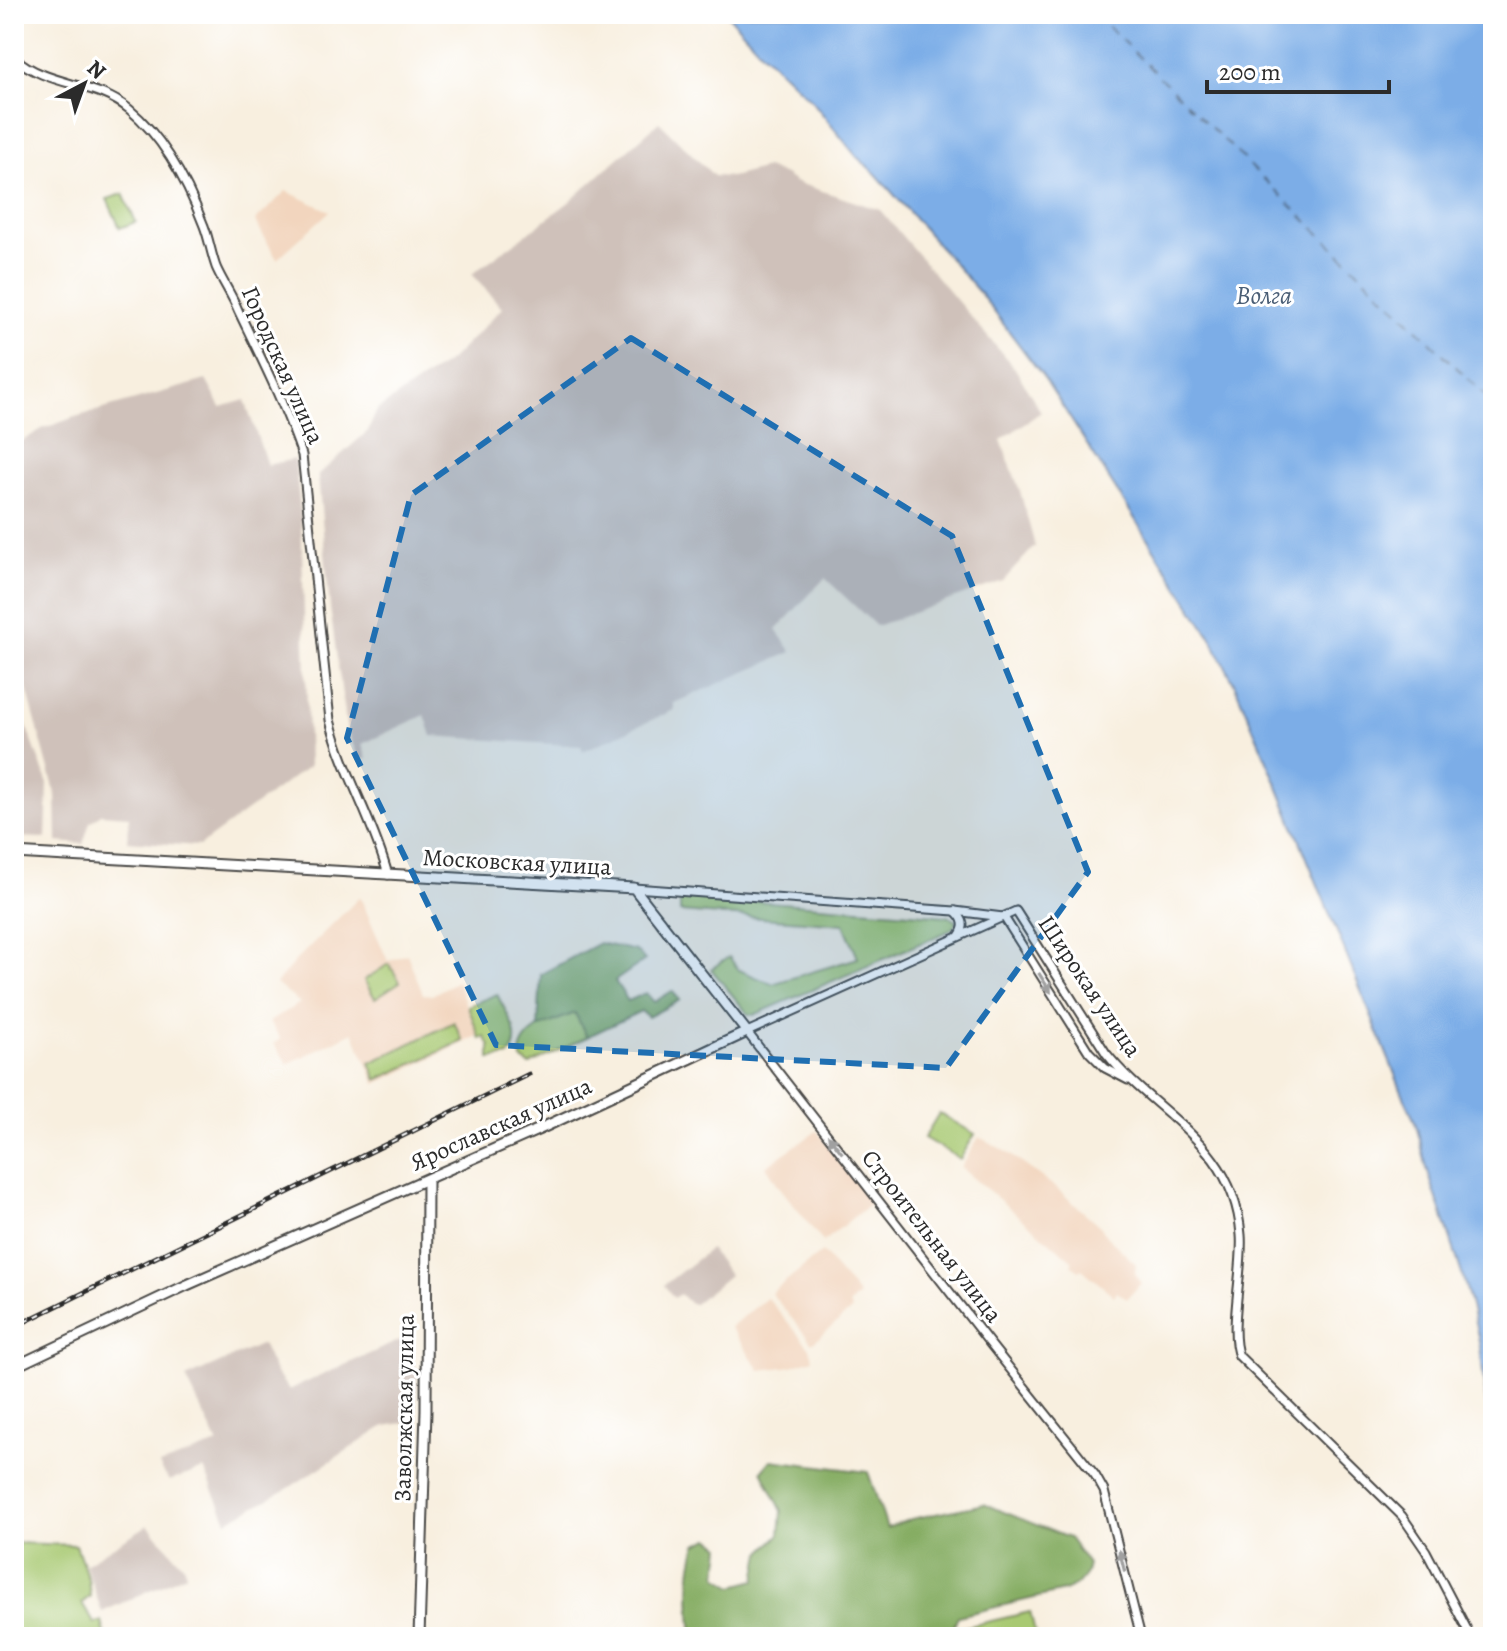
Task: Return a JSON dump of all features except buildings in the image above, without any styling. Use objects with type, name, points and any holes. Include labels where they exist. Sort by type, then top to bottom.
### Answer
[{"type":"main road","name":"Московская улица","points":[[14,853],[634,888]]},
{"type":"main road","name":"Строительная улица","points":[[634,888],[747,1032]]},
{"type":"main road","name":"Ярославская улица","points":[[14,1367],[187,1285],[427,1180],[747,1032]]},
{"type":"main road","name":"Заволжская улица","points":[[419,1637],[426,1411],[427,1180]]},
{"type":"street","name":"Городская улица","points":[[14,57],[28,69],[47,78],[87,88],[128,109],[142,122],[173,163],[205,228],[217,268],[290,420],[302,455],[330,720],[338,751],[388,875]]},
{"type":"street","name":"Московская улица","points":[[634,888],[1004,917]]},
{"type":"street","points":[[955,911],[964,921],[959,937]]},
{"type":"street","name":"Широкая улица","points":[[1133,1083],[1105,1068],[1089,1052],[1004,917],[1016,911],[1101,1045],[1133,1083],[1200,1140],[1220,1169],[1231,1191],[1241,1237],[1234,1339],[1239,1356],[1402,1516],[1426,1551],[1471,1637]]},
{"type":"street","name":"Ярославская улица","points":[[747,1032],[1004,917]]},
{"type":"street","name":"Строительная улица","points":[[747,1032],[1095,1475],[1104,1491],[1141,1637]]},
{"type":"highlighted area","points":[[631,338],[952,536],[1088,872],[946,1068],[496,1045],[347,738],[411,495]]},
{"type":"shaded area","points":[[659,122],[714,176],[731,177],[766,168],[795,182],[880,210],[1016,370],[1041,412],[1001,440],[1020,491],[1035,546],[1003,581],[876,626],[825,578],[776,630],[792,652],[674,703],[674,710],[583,751],[581,746],[432,736],[425,715],[362,744],[367,759],[359,759],[347,731],[330,608],[318,475],[368,431],[377,410],[452,359],[502,308],[472,274],[568,203]]},
{"type":"shaded area","points":[[286,191],[330,211],[277,259],[255,221]]},
{"type":"shaded area","points":[[206,380],[221,407],[245,400],[267,465],[295,459],[301,520],[309,766],[199,846],[127,841],[129,816],[101,814],[90,822],[83,844],[57,842],[56,795],[23,675],[14,663],[14,446],[42,429],[75,417]]},
{"type":"shaded area","points":[[14,692],[48,784],[46,838],[14,837]]},
{"type":"shaded area","points":[[360,897],[388,961],[407,954],[423,994],[432,995],[457,981],[478,1036],[376,1084],[353,1032],[288,1064],[274,1044],[281,1039],[269,1022],[300,1003],[276,984]]},
{"type":"shaded area","points":[[817,1131],[872,1202],[823,1242],[766,1166]]},
{"type":"shaded area","points":[[979,1137],[1004,1150],[1055,1187],[1101,1227],[1106,1236],[1136,1264],[1135,1273],[1141,1283],[1127,1299],[1117,1292],[1114,1296],[1082,1269],[1079,1271],[1071,1264],[1073,1261],[961,1168]]},
{"type":"shaded area","points":[[710,1249],[729,1275],[694,1304],[680,1294],[674,1298],[664,1285]]},
{"type":"shaded area","points":[[822,1252],[859,1296],[849,1305],[852,1310],[812,1343],[771,1293]]},
{"type":"shaded area","points":[[767,1298],[810,1348],[813,1359],[792,1366],[760,1370],[730,1327]]},
{"type":"shaded area","points":[[405,1338],[417,1372],[415,1421],[385,1426],[284,1491],[227,1521],[204,1469],[169,1481],[159,1465],[218,1444],[186,1378],[262,1344],[275,1372],[289,1390]]},
{"type":"shaded area","points":[[148,1525],[185,1567],[186,1574],[102,1612],[85,1564]]},
{"type":"green space","points":[[123,194],[136,222],[120,228],[107,199]]},
{"type":"green space","points":[[680,895],[948,916],[957,922],[951,930],[754,1015],[748,1014],[711,969],[729,957],[739,970],[772,984],[858,958],[844,924],[680,912]]},
{"type":"green space","points":[[599,943],[636,951],[645,960],[615,981],[628,1001],[646,993],[654,1002],[672,991],[680,1000],[648,1017],[641,1011],[587,1037],[575,1013],[538,1028],[541,974]]},
{"type":"green space","points":[[389,964],[400,982],[375,998],[364,980]]},
{"type":"green space","points":[[497,994],[512,1025],[515,1041],[509,1056],[490,1059],[490,1046],[485,1037],[480,1039],[468,1006]]},
{"type":"green space","points":[[575,1013],[587,1037],[530,1065],[524,1061],[520,1052],[532,1033],[545,1024]]},
{"type":"green space","points":[[454,1022],[463,1041],[377,1080],[370,1063]]},
{"type":"green space","points":[[939,1113],[975,1134],[960,1159],[924,1138]]},
{"type":"green space","points":[[771,1460],[868,1472],[887,1528],[911,1519],[984,1504],[1069,1538],[1088,1564],[1086,1574],[1078,1584],[1064,1591],[958,1616],[950,1637],[693,1637],[690,1602],[697,1544],[710,1538],[721,1546],[718,1576],[734,1586],[756,1580],[761,1553],[780,1534],[782,1511],[762,1471]]},
{"type":"green space","points":[[14,1543],[76,1545],[88,1579],[90,1596],[82,1603],[94,1623],[102,1622],[106,1637],[14,1637]]},
{"type":"green space","points":[[1030,1612],[1036,1637],[950,1637],[952,1630]]},
{"type":"water","name":"Волга","points":[[727,14],[1493,14],[1493,1426],[1469,1299],[1414,1119],[1276,782],[1234,683],[1210,636],[1045,379],[979,292],[876,174],[857,157],[812,101]]},
{"type":"ferry route","points":[[1095,14],[1493,403]]},
{"type":"railway","points":[[14,1327],[529,1074]]}]
